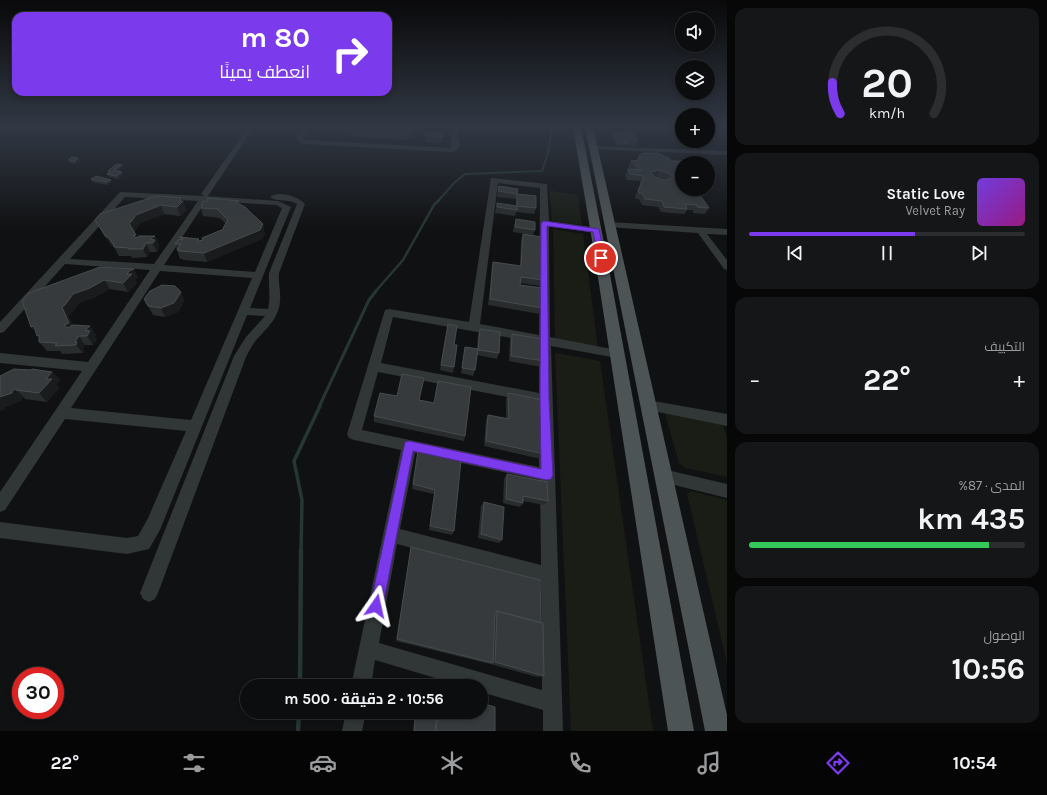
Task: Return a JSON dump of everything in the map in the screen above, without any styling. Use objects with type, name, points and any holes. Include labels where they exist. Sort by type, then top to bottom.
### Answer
[{"type":"main road","points":[[583,161],[681,731]]},
{"type":"main road","points":[[596,161],[718,731]]},
{"type":"main road","points":[[607,294],[625,296]]},
{"type":"street","points":[[0,505],[228,161]]},
{"type":"street","points":[[474,327],[494,180],[544,186],[545,399],[554,731]]},
{"type":"street","points":[[0,530],[127,546],[144,543],[152,528],[196,426],[287,207],[278,203],[130,189]]},
{"type":"street","points":[[0,329],[122,194],[292,198],[301,202],[301,206],[274,274],[273,284],[275,301],[272,313],[266,324],[250,340],[240,356],[149,593]]},
{"type":"street","points":[[544,223],[596,230]]},
{"type":"street","points":[[610,225],[727,232]]},
{"type":"street","points":[[701,231],[727,267]]},
{"type":"street","points":[[62,261],[259,275]]},
{"type":"street","points":[[244,311],[272,313]]},
{"type":"street","points":[[547,475],[354,434],[389,313],[474,327],[617,354]]},
{"type":"street","points":[[0,358],[92,367]]},
{"type":"street","points":[[374,366],[545,399]]},
{"type":"street","points":[[648,405],[727,420]]},
{"type":"street","points":[[61,413],[196,426]]},
{"type":"street","points":[[362,679],[409,446]]},
{"type":"street","points":[[663,476],[727,491]]},
{"type":"street","points":[[391,534],[549,576]]},
{"type":"street","points":[[368,649],[553,703]]},
{"type":"street","points":[[352,731],[355,719]]},
{"type":"shaded area","points":[[553,191],[578,195],[582,225],[552,221],[550,192]]},
{"type":"shaded area","points":[[553,229],[583,234],[598,348],[555,339]]},
{"type":"shaded area","points":[[557,353],[600,361],[653,731],[571,731],[555,354]]},
{"type":"shaded area","points":[[664,410],[723,425],[727,438],[727,477],[686,468],[679,463]]},
{"type":"shaded area","points":[[691,491],[727,500],[727,663],[687,494]]},
{"type":"building","points":[[631,161],[675,161],[675,196],[700,196],[709,208],[685,204],[687,209],[664,207],[662,201],[645,199],[642,193],[639,193],[638,190],[643,180],[643,176],[630,174],[628,169],[641,170]],"holes":[[[660,170],[672,175],[672,178],[665,180],[655,177],[651,172]]]},
{"type":"building","points":[[117,164],[122,165],[114,170],[122,172],[117,176],[107,174],[110,171],[108,171]]},
{"type":"building","points":[[96,176],[111,180],[107,182],[91,179]]},
{"type":"building","points":[[499,186],[518,189],[517,194],[498,191]]},
{"type":"building","points":[[517,194],[536,196],[536,208],[517,206]]},
{"type":"building","points":[[156,196],[182,198],[179,201],[183,201],[177,207],[161,205],[136,215],[129,223],[136,235],[133,236],[136,238],[139,236],[155,236],[150,239],[155,240],[153,243],[146,243],[143,249],[114,247],[113,243],[108,237],[106,237],[95,220],[100,214]]},
{"type":"building","points":[[207,198],[239,201],[235,202],[245,207],[263,224],[260,230],[204,253],[177,250],[181,244],[175,244],[178,240],[183,239],[179,237],[199,239],[197,241],[199,241],[203,240],[202,238],[224,229],[223,228],[228,220],[218,210],[219,209],[201,208],[203,201],[207,202]]},
{"type":"building","points":[[497,203],[517,206],[517,210],[497,207]]},
{"type":"building","points":[[516,219],[535,222],[535,230],[515,227]]},
{"type":"building","points":[[523,234],[542,237],[543,280],[521,277],[520,285],[542,288],[542,308],[490,299],[493,262],[521,266]]},
{"type":"building","points":[[100,267],[134,269],[129,271],[127,274],[132,274],[123,283],[104,280],[90,288],[73,294],[62,307],[69,323],[64,325],[68,328],[72,325],[90,326],[85,330],[90,331],[87,336],[79,336],[75,342],[77,342],[76,345],[55,346],[57,343],[39,342],[39,335],[37,336],[34,326],[31,327],[22,301],[29,293]]},
{"type":"building","points":[[162,285],[175,286],[181,292],[174,303],[161,308],[148,306],[144,299],[150,291]]},
{"type":"building","points":[[448,324],[457,326],[454,345],[457,345],[454,367],[441,365]]},
{"type":"building","points":[[480,329],[500,332],[499,353],[478,350]]},
{"type":"building","points":[[512,334],[543,339],[544,361],[511,356]]},
{"type":"building","points":[[465,347],[478,349],[475,370],[462,368]]},
{"type":"building","points":[[14,369],[32,369],[52,372],[46,379],[52,379],[39,393],[16,389],[12,391],[12,393],[0,397],[0,376]]},
{"type":"building","points":[[402,374],[424,378],[419,400],[434,403],[438,381],[471,387],[465,436],[374,416],[380,393],[397,396]]},
{"type":"building","points":[[508,393],[543,400],[544,454],[486,441],[488,415],[509,419]]},
{"type":"building","points":[[418,451],[461,460],[454,531],[430,526],[435,490],[413,484]]},
{"type":"building","points":[[507,474],[547,482],[548,501],[523,496],[523,503],[506,499]]},
{"type":"building","points":[[484,502],[504,507],[502,540],[481,534]]},
{"type":"building","points":[[411,547],[540,580],[541,623],[497,611],[495,613],[493,663],[397,639]]},
{"type":"building","points":[[497,611],[543,623],[544,676],[495,662]]},
{"type":"building","points":[[488,705],[495,707],[495,731],[436,731],[437,719],[488,719]]},
{"type":"building","points":[[415,719],[436,719],[435,731],[414,731]]},
{"type":"waterway","points":[[438,201],[455,182],[465,174],[542,171],[545,161]]},
{"type":"waterway","points":[[375,292],[403,260],[434,205],[438,201]]},
{"type":"waterway","points":[[319,407],[369,300],[376,291]]},
{"type":"waterway","points":[[301,551],[302,500],[294,461],[320,406]]},
{"type":"waterway","points":[[300,679],[301,550]]},
{"type":"waterway","points":[[298,731],[299,719]]},
{"type":"route","points":[[376,606],[409,446],[547,475],[544,223],[596,230],[601,258]]}]
